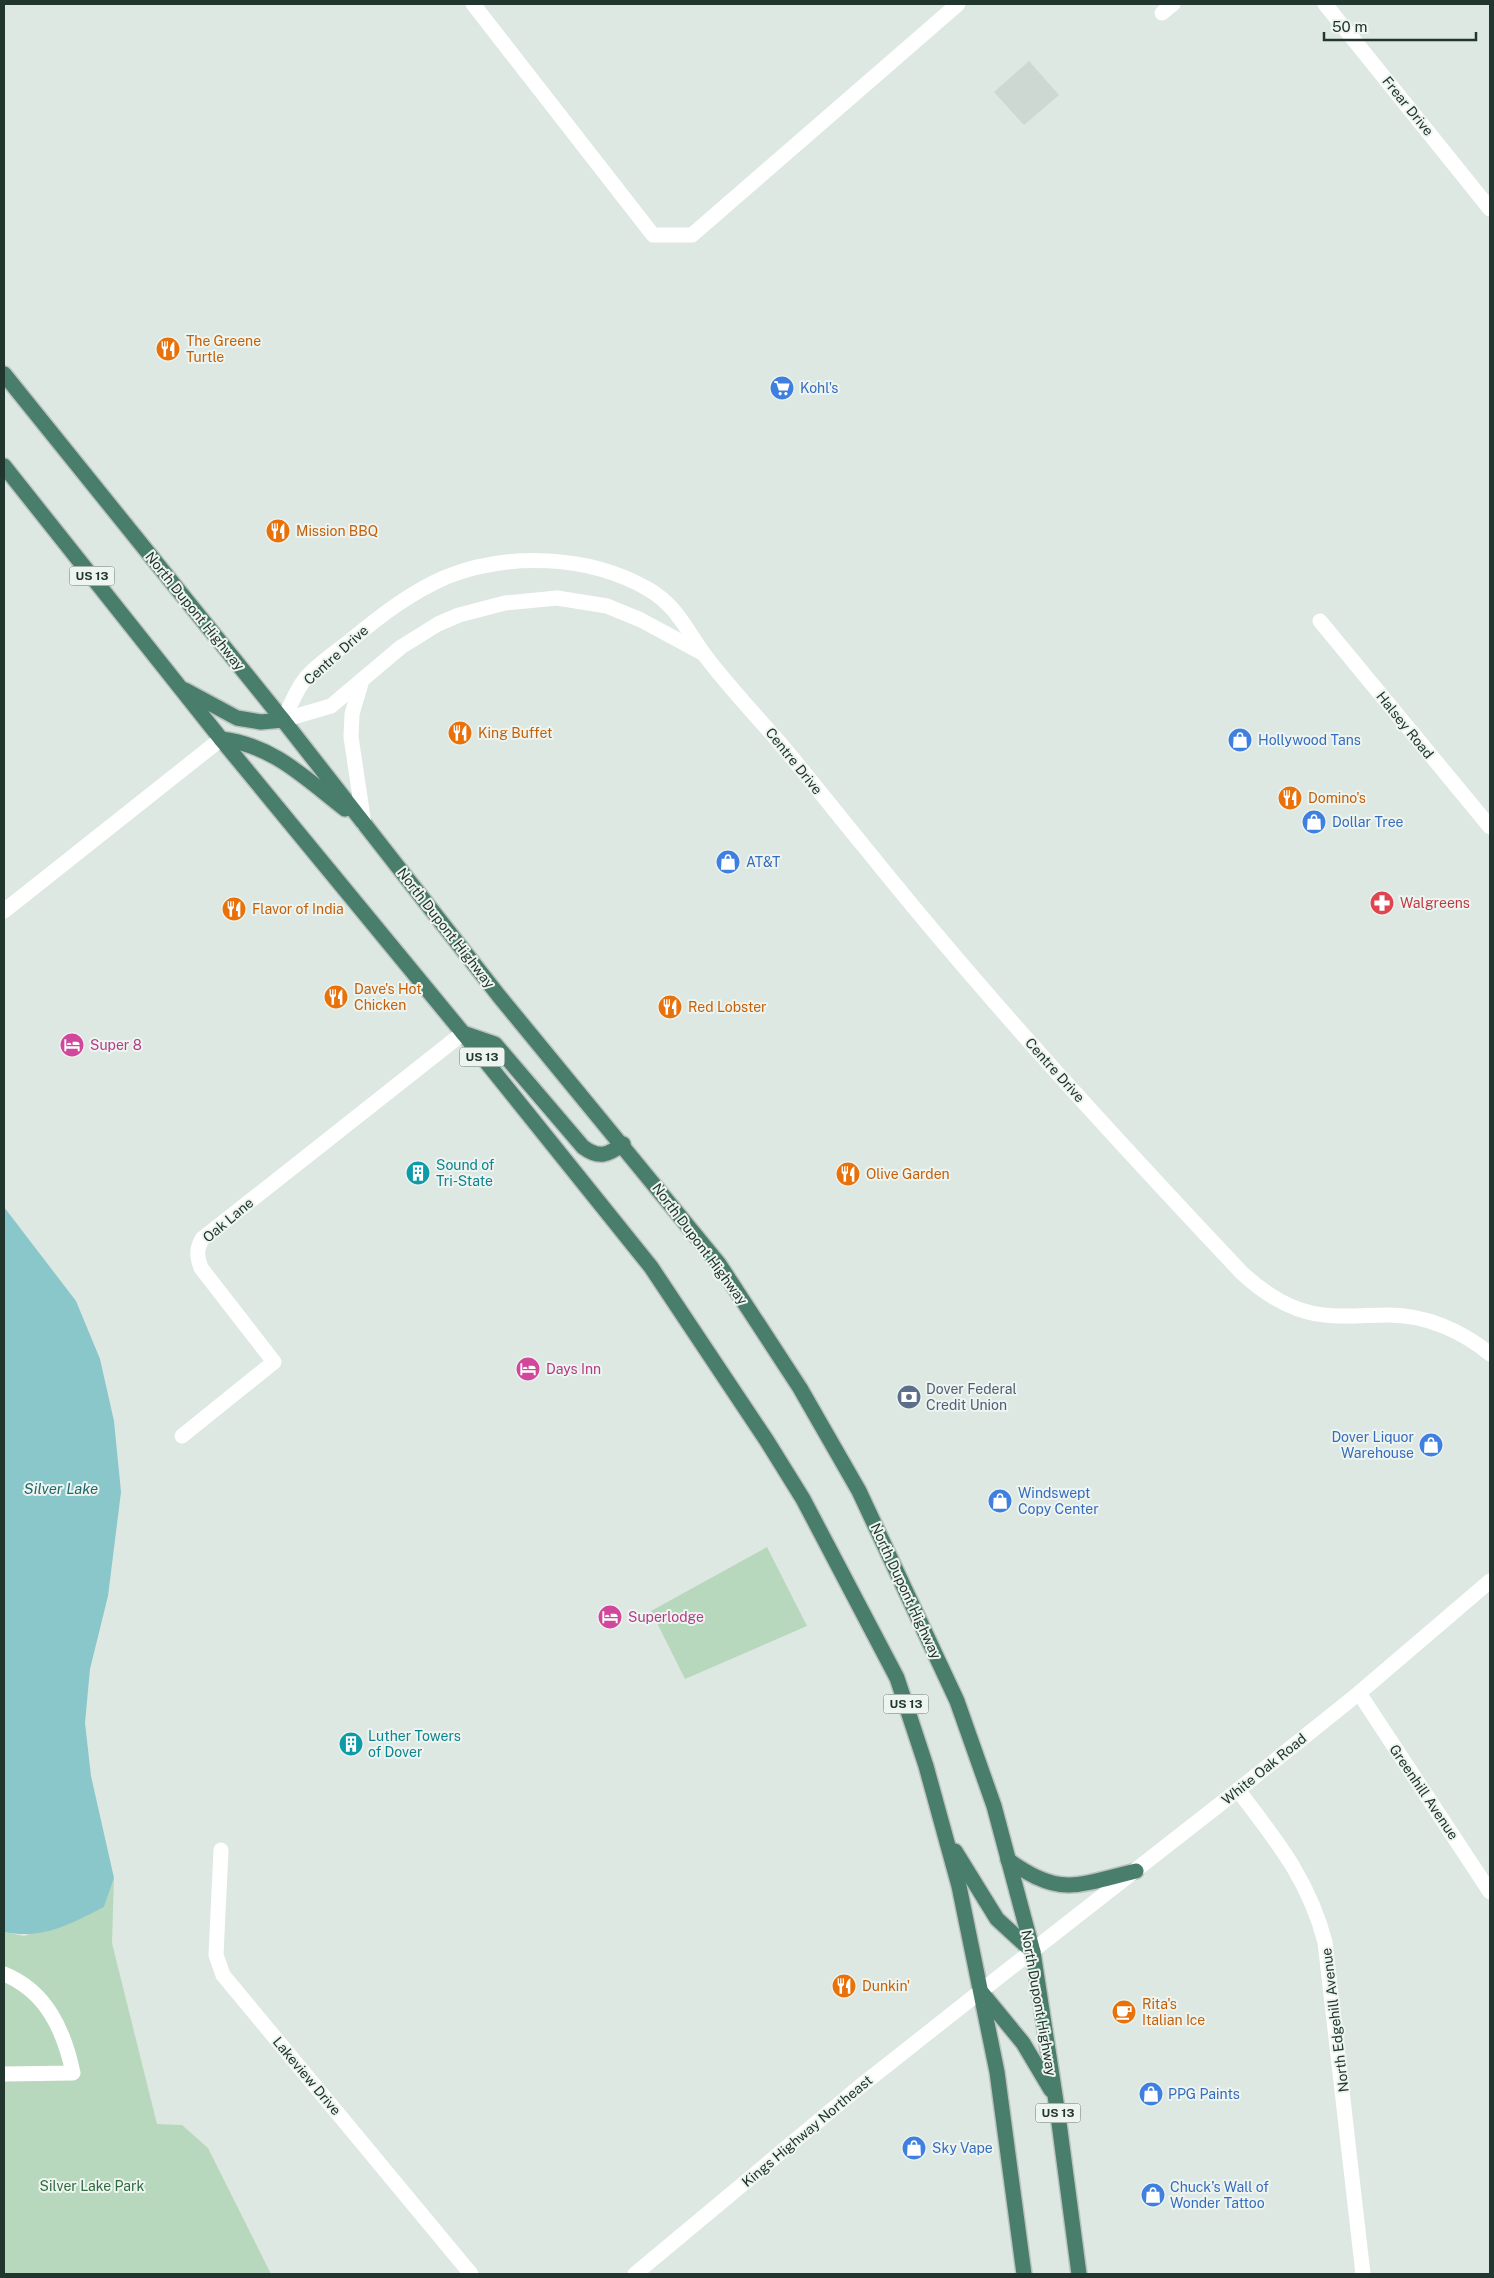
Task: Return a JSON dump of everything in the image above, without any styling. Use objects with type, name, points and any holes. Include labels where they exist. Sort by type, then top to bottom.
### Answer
[{"type":"highway","name":"North Dupont Highway","points":[[4,374],[283,720],[499,996],[623,1144],[719,1264],[800,1388],[859,1491],[958,1701],[994,1806],[1033,1952],[1056,2099],[1079,2274]]},
{"type":"highway","name":"US 13","points":[[4,466],[221,739],[463,1033],[651,1267],[767,1441],[803,1499],[897,1678],[946,1835],[997,2072],[1024,2274]]},
{"type":"highway","points":[[180,687],[238,718],[261,722],[283,720]]},
{"type":"highway","points":[[221,739],[242,742],[268,752],[364,824]]},
{"type":"highway","points":[[463,1033],[495,1044],[583,1147],[592,1154],[601,1156],[610,1153],[623,1144]]},
{"type":"highway","points":[[946,1835],[997,1919],[1033,1952]]},
{"type":"highway","points":[[1008,1860],[1024,1872],[1043,1880],[1068,1885],[1136,1871]]},
{"type":"highway","points":[[981,1992],[1023,2043],[1056,2099]]},
{"type":"street","points":[[473,4],[653,235],[692,236],[958,4]]},
{"type":"street","name":"Frear Drive","points":[[1325,4],[1490,209]]},
{"type":"street","name":"Centre Drive","points":[[283,720],[305,679],[392,608],[414,594],[448,577],[498,564],[554,561],[581,564],[627,578],[665,600],[679,615],[703,654],[782,746],[913,908],[1015,1026],[1241,1272],[1276,1299],[1300,1310],[1336,1316],[1390,1315],[1416,1318],[1445,1327],[1471,1339],[1490,1354]]},
{"type":"street","name":"Centre Drive","points":[[283,720],[331,706],[401,646],[438,624],[483,608],[532,599],[575,600],[607,606],[641,620],[703,654]]},
{"type":"street","name":"Halsey Road","points":[[1320,621],[1490,827]]},
{"type":"street","points":[[362,680],[352,714],[351,737],[364,824]]},
{"type":"street","points":[[4,911],[221,739]]},
{"type":"street","name":"Oak Lane","points":[[182,1436],[274,1362],[201,1268],[197,1256],[198,1247],[202,1239],[463,1033]]},
{"type":"street","name":"White Oak Road","points":[[1033,1952],[1358,1693],[1490,1581]]},
{"type":"street","name":"Greenhill Avenue","points":[[1358,1693],[1490,1892]]},
{"type":"street","name":"North Edgehill Avenue","points":[[1238,1790],[1296,1869],[1318,1917],[1325,1942],[1364,2274]]},
{"type":"street","name":"Lakeview Drive","points":[[221,1850],[216,1955],[223,1975],[471,2274]]},
{"type":"street","name":"Kings Highway Northeast","points":[[635,2274],[858,2088],[1033,1952]]},
{"type":"street","points":[[4,1974],[31,1990],[49,2009],[68,2049],[73,2073],[4,2074]]},
{"type":"shaded area","points":[[1029,61],[1059,95],[1024,125],[994,92]]},
{"type":"green space","points":[[767,1547],[807,1626],[685,1679],[651,1611]]},
{"type":"green space","name":"Silver Lake Park","points":[[114,1878],[112,1943],[157,2124],[182,2125],[208,2148],[271,2274],[4,2274],[4,1932],[24,1936],[104,1907]]},
{"type":"water","name":"Silver Lake","points":[[4,1207],[76,1301],[100,1359],[114,1421],[121,1492],[108,1596],[90,1669],[85,1723],[91,1776],[114,1878],[104,1907],[56,1929],[31,1934],[4,1932]]},
{"type":"place","name":"The Greene Turtle","points":[[168,349]]},
{"type":"place","name":"Kohl's","points":[[782,388]]},
{"type":"place","name":"Mission BBQ","points":[[278,531]]},
{"type":"place","name":"King Buffet","points":[[460,733]]},
{"type":"place","name":"Hollywood Tans","points":[[1240,740]]},
{"type":"place","name":"Domino's","points":[[1290,798]]},
{"type":"place","name":"Dollar Tree","points":[[1314,822]]},
{"type":"place","name":"AT&T","points":[[728,862]]},
{"type":"place","name":"Walgreens","points":[[1382,903]]},
{"type":"place","name":"Flavor of India","points":[[234,909]]},
{"type":"place","name":"Dave's Hot Chicken","points":[[336,997]]},
{"type":"place","name":"Red Lobster","points":[[670,1007]]},
{"type":"place","name":"Super 8","points":[[72,1045]]},
{"type":"place","name":"Sound of Tri-State","points":[[418,1173]]},
{"type":"place","name":"Olive Garden","points":[[848,1174]]},
{"type":"place","name":"Days Inn","points":[[528,1369]]},
{"type":"place","name":"Dover Federal Credit Union","points":[[909,1397]]},
{"type":"place","name":"Dover Liquor Warehouse","points":[[1431,1445]]},
{"type":"place","name":"Windswept Copy Center","points":[[1000,1501]]},
{"type":"place","name":"Superlodge","points":[[610,1617]]},
{"type":"place","name":"Luther Towers of Dover","points":[[351,1744]]},
{"type":"place","name":"Dunkin'","points":[[844,1986]]},
{"type":"place","name":"Rita's Italian Ice","points":[[1124,2012]]},
{"type":"place","name":"PPG Paints","points":[[1151,2094]]},
{"type":"place","name":"Sky Vape","points":[[914,2148]]},
{"type":"place","name":"Chuck’s Wall of Wonder Tattoo","points":[[1153,2195]]}]
